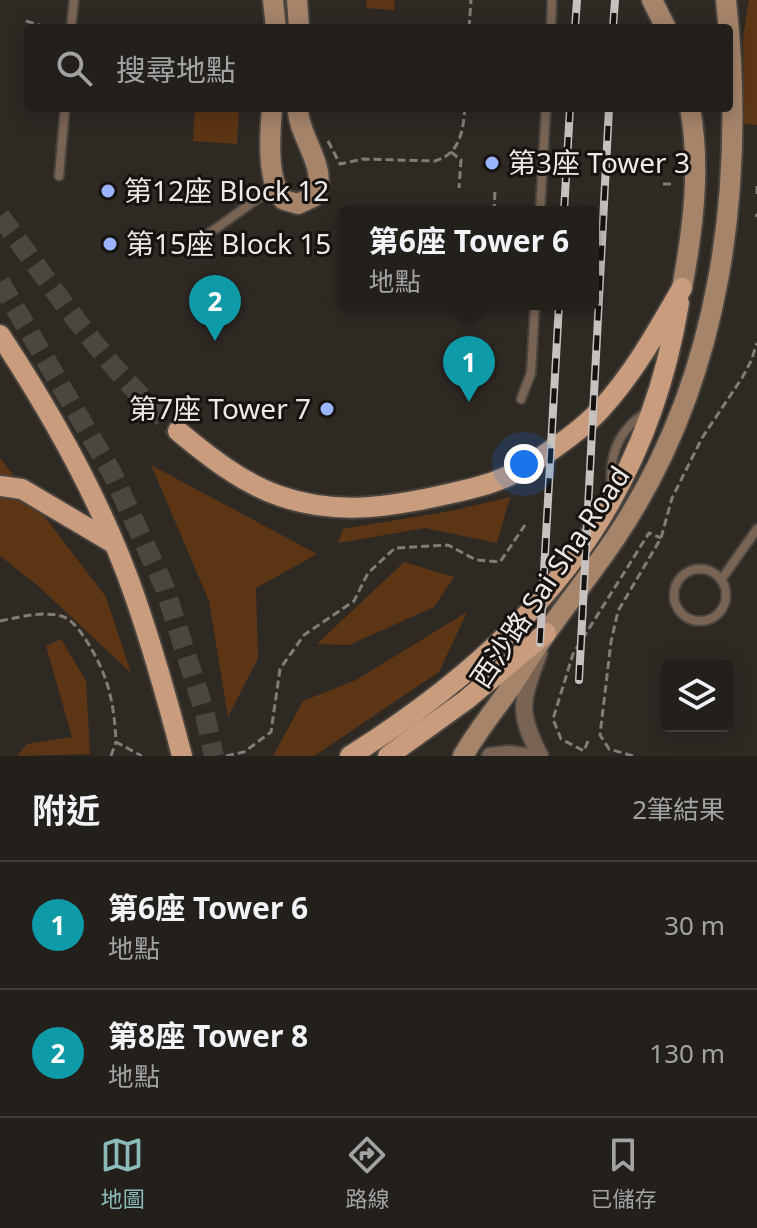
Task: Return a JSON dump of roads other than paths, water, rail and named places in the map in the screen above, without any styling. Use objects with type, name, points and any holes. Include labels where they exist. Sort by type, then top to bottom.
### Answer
[{"type":"main road","points":[[273,0],[276,24]]},
{"type":"main road","points":[[297,0],[299,24]]},
{"type":"main road","points":[[652,0],[664,24]]},
{"type":"main road","name":"西沙路 Sai Sha Road","points":[[726,0],[729,24]]},
{"type":"main road","points":[[730,24],[735,0]]},
{"type":"main road","points":[[272,112],[274,186],[284,200],[293,204],[310,204],[320,183],[320,166],[297,121],[298,112]]},
{"type":"main road","points":[[350,756],[442,694],[491,650],[553,584],[590,538],[613,499],[640,444],[668,362],[692,237],[694,133],[691,112]]},
{"type":"main road","name":"西沙路 Sai Sha Road","points":[[463,756],[546,633],[616,537],[644,491],[672,434],[696,371],[718,285],[728,212],[732,112]]},
{"type":"main road","points":[[178,431],[211,458],[252,484],[279,496],[331,508],[357,509],[412,502],[503,479],[571,435],[600,410],[639,360],[682,288]]},
{"type":"main road","points":[[0,335],[42,399],[88,485],[134,594],[182,756]]},
{"type":"main road","points":[[0,486],[22,489],[113,543]]},
{"type":"main road","points":[[388,756],[466,700],[546,633]]},
{"type":"street","points":[[540,756],[526,729],[523,703],[546,633]]},
{"type":"street","points":[[490,756],[524,756]]},
{"type":"lane","points":[[71,24],[74,0]]},
{"type":"lane","points":[[551,24],[552,0]]},
{"type":"lane","points":[[59,176],[65,112]]},
{"type":"lane","points":[[540,206],[546,112]]},
{"type":"lane","points":[[208,234],[274,186]]},
{"type":"lane","points":[[521,399],[531,373],[535,310]]},
{"type":"lane","points":[[721,580],[757,529]]},
{"type":"lane","points":[[690,570],[708,570],[721,580],[726,597],[713,618],[696,621],[681,614],[673,598],[677,581],[683,575],[690,570]]},
{"type":"tunnel","points":[[0,216],[105,356],[152,408],[178,431]]},
{"type":"tunnel","points":[[0,282],[112,473],[164,586],[204,710],[214,756]]},
{"type":"railway","points":[[575,24],[577,0]]},
{"type":"railway","points":[[613,24],[615,0]]},
{"type":"railway","points":[[564,206],[570,112]]},
{"type":"railway","points":[[599,299],[609,112]]},
{"type":"railway","points":[[540,643],[559,310]]},
{"type":"railway","points":[[579,680],[598,310]]},
{"type":"place","name":"第3座 Tower 3","points":[[492,163]]},
{"type":"place","name":"第12座 Block 12","points":[[108,191]]},
{"type":"place","name":"第15座 Block 15","points":[[110,244]]},
{"type":"place","name":"第8座 Tower 8","points":[[215,341]]},
{"type":"place","name":"第6座 Tower 6","points":[[469,402]]},
{"type":"place","name":"第7座 Tower 7","points":[[327,409]]}]
